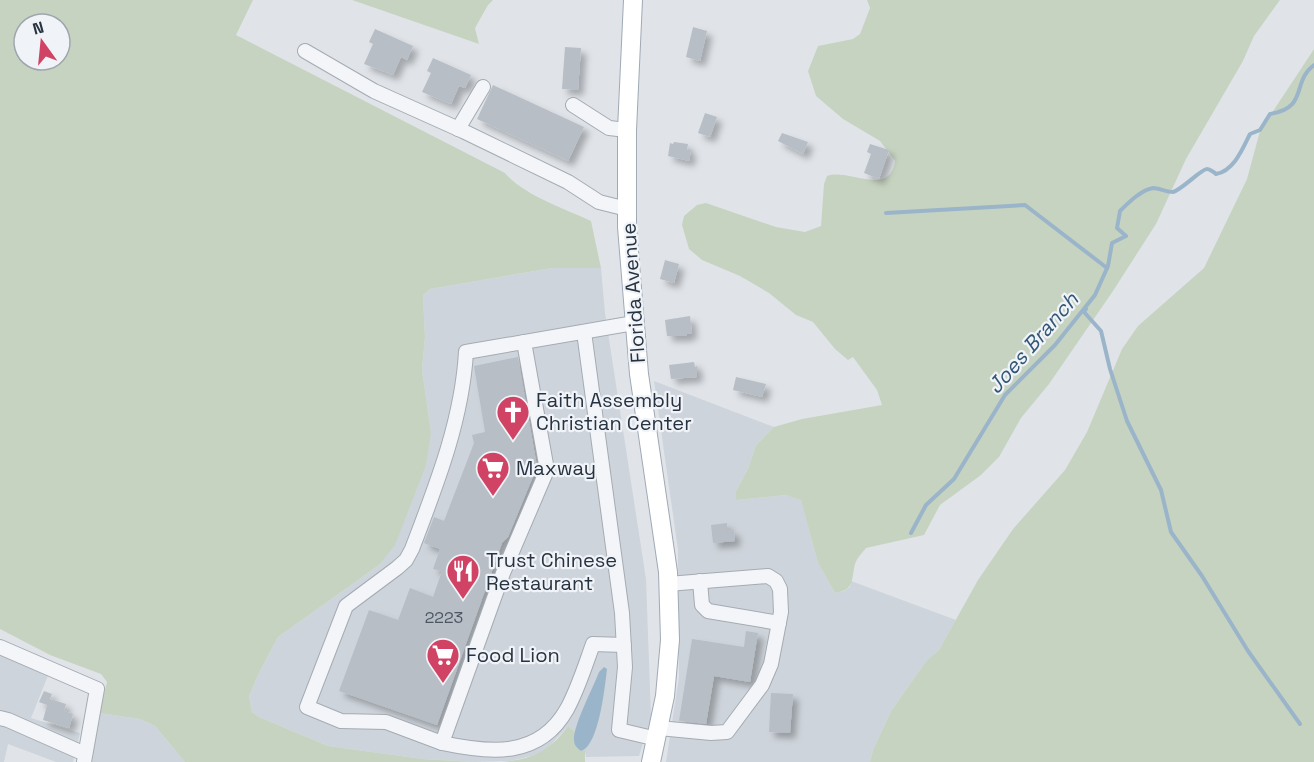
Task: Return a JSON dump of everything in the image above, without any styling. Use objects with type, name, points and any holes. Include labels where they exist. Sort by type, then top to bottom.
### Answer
[{"type":"main road","name":"Florida Avenue","points":[[633,0],[627,130],[627,209],[634,323],[668,584],[670,640],[665,696],[651,762]]},
{"type":"street","points":[[305,51],[374,91],[568,182],[599,202],[627,209]]},
{"type":"street","points":[[458,129],[483,87]]},
{"type":"street","points":[[573,105],[609,128],[627,130]]},
{"type":"street","points":[[624,645],[593,644],[568,707],[555,725],[538,739],[515,748],[492,751],[442,743],[386,722],[341,721],[307,707],[346,606],[397,568],[406,560],[412,549],[442,470],[464,377],[466,352],[634,323]]},
{"type":"street","points":[[584,332],[622,613],[624,687],[619,729],[658,734],[727,732],[762,685],[771,664],[781,612],[780,589],[776,581],[768,576],[668,584]]},
{"type":"street","points":[[442,743],[503,573],[547,470],[524,342]]},
{"type":"street","points":[[700,581],[702,605],[708,611],[779,623]]},
{"type":"street","points":[[0,647],[97,689],[85,758],[0,718]]},
{"type":"shaded area","points":[[552,268],[601,268],[605,313],[646,579],[651,717],[639,756],[586,757],[585,751],[581,751],[574,741],[575,732],[568,726],[547,749],[535,755],[510,761],[474,762],[423,759],[328,746],[259,717],[252,712],[249,696],[278,637],[379,565],[431,432],[422,370],[425,337],[423,295],[430,289]]},
{"type":"shaded area","points":[[654,381],[774,427],[756,445],[748,469],[735,493],[736,500],[786,495],[801,499],[818,563],[835,593],[850,587],[851,581],[956,620],[939,650],[927,660],[891,711],[870,762],[666,762],[679,677],[678,550]]},
{"type":"shaded area","points":[[0,653],[49,673],[31,718],[80,733],[73,762],[56,762],[8,744],[4,762],[0,762]]},
{"type":"shaded area","points":[[99,713],[140,719],[155,726],[185,762],[90,762]]},
{"type":"green space","points":[[0,0],[253,0],[236,35],[505,173],[533,195],[591,221],[601,268],[552,268],[430,289],[423,295],[425,337],[422,370],[431,432],[426,465],[395,545],[379,565],[278,637],[249,696],[252,712],[259,717],[328,746],[423,759],[474,762],[185,762],[155,726],[140,719],[99,713],[107,682],[101,674],[50,655],[0,629]]},
{"type":"green space","points":[[352,0],[493,0],[475,28],[479,44]]},
{"type":"green space","points":[[867,0],[1280,0],[1254,36],[1243,61],[1186,159],[1156,224],[1049,384],[1021,418],[999,457],[981,475],[940,505],[924,535],[866,548],[856,562],[849,587],[835,593],[818,563],[801,500],[786,495],[736,500],[735,493],[748,469],[756,445],[774,427],[802,419],[882,405],[877,390],[853,357],[848,360],[835,349],[813,322],[796,315],[769,293],[740,276],[702,260],[689,249],[682,225],[684,216],[697,205],[706,203],[776,227],[805,232],[821,226],[824,184],[827,176],[846,175],[877,180],[885,178],[892,172],[895,161],[880,141],[843,119],[816,96],[808,71],[818,46],[853,39],[860,34],[870,8]]},
{"type":"green space","points":[[1314,49],[1314,762],[870,762],[891,711],[927,660],[939,650],[978,580],[1013,529],[1065,470],[1087,432],[1122,349],[1138,326],[1204,268],[1247,179],[1260,131]]},
{"type":"green space","points":[[568,726],[575,732],[574,741],[581,751],[585,750],[585,762],[502,762],[523,759],[540,752],[554,742]]},
{"type":"water","points":[[604,667],[607,669],[597,727],[587,747],[581,751],[574,742],[577,726],[599,672]]},
{"type":"building","points":[[693,27],[707,31],[700,61],[686,57]]},
{"type":"building","points":[[375,29],[413,46],[407,60],[401,57],[393,75],[364,64],[373,44],[369,42]]},
{"type":"building","points":[[565,47],[581,48],[578,90],[562,89]]},
{"type":"building","points":[[433,58],[471,75],[465,88],[459,86],[451,104],[422,92],[431,73],[427,71]]},
{"type":"building","points":[[493,85],[584,127],[568,161],[477,119]]},
{"type":"building","points":[[705,113],[717,117],[710,137],[698,133]]},
{"type":"building","points":[[782,133],[808,142],[803,154],[778,141]]},
{"type":"building","points":[[670,143],[688,144],[687,150],[691,150],[689,161],[668,156]]},
{"type":"building","points":[[870,144],[889,150],[879,179],[864,173],[871,154],[867,152]]},
{"type":"building","points":[[665,260],[679,264],[674,283],[660,279]]},
{"type":"building","points":[[690,316],[692,334],[667,336],[665,320]]},
{"type":"building","points":[[518,357],[537,467],[508,537],[502,543],[437,725],[339,691],[369,610],[398,620],[410,588],[433,597],[442,571],[433,569],[440,549],[424,543],[434,517],[444,521],[474,443],[472,435],[485,432],[474,366]]},
{"type":"building","points":[[694,362],[695,367],[697,366],[697,377],[671,379],[669,365]]},
{"type":"building","points":[[736,377],[766,384],[762,397],[733,390]]},
{"type":"building","points":[[727,523],[727,531],[734,530],[735,541],[713,543],[711,525]]},
{"type":"building","points":[[746,631],[758,633],[750,682],[714,676],[706,724],[679,721],[692,639],[744,647]]},
{"type":"building","points":[[44,691],[52,694],[50,699],[66,704],[64,711],[73,714],[69,728],[43,720],[47,705],[39,702]]},
{"type":"building","points":[[771,693],[793,694],[790,733],[769,732]]},
{"type":"waterway","name":"Joes Branch","points":[[911,533],[926,505],[954,479],[1005,395],[1055,345],[1095,295],[1108,266],[1112,243],[1126,236],[1117,228],[1120,211],[1148,189],[1155,188],[1173,192],[1204,170],[1207,169],[1216,174],[1228,168],[1237,158],[1250,134],[1260,130],[1270,114],[1290,106],[1307,72],[1314,65]]},
{"type":"waterway","points":[[886,213],[1025,205],[1107,268]]},
{"type":"waterway","points":[[1086,309],[1084,312],[1101,331],[1110,369],[1127,421],[1161,490],[1171,532],[1202,576],[1248,651],[1300,724]]},
{"type":"place","name":"Faith Assembly Christian Center","points":[[513,441]]},
{"type":"place","name":"Maxway","points":[[493,497]]},
{"type":"place","name":"Trust Chinese Restaurant","points":[[463,600]]},
{"type":"place","name":"Food Lion","points":[[443,684]]}]
